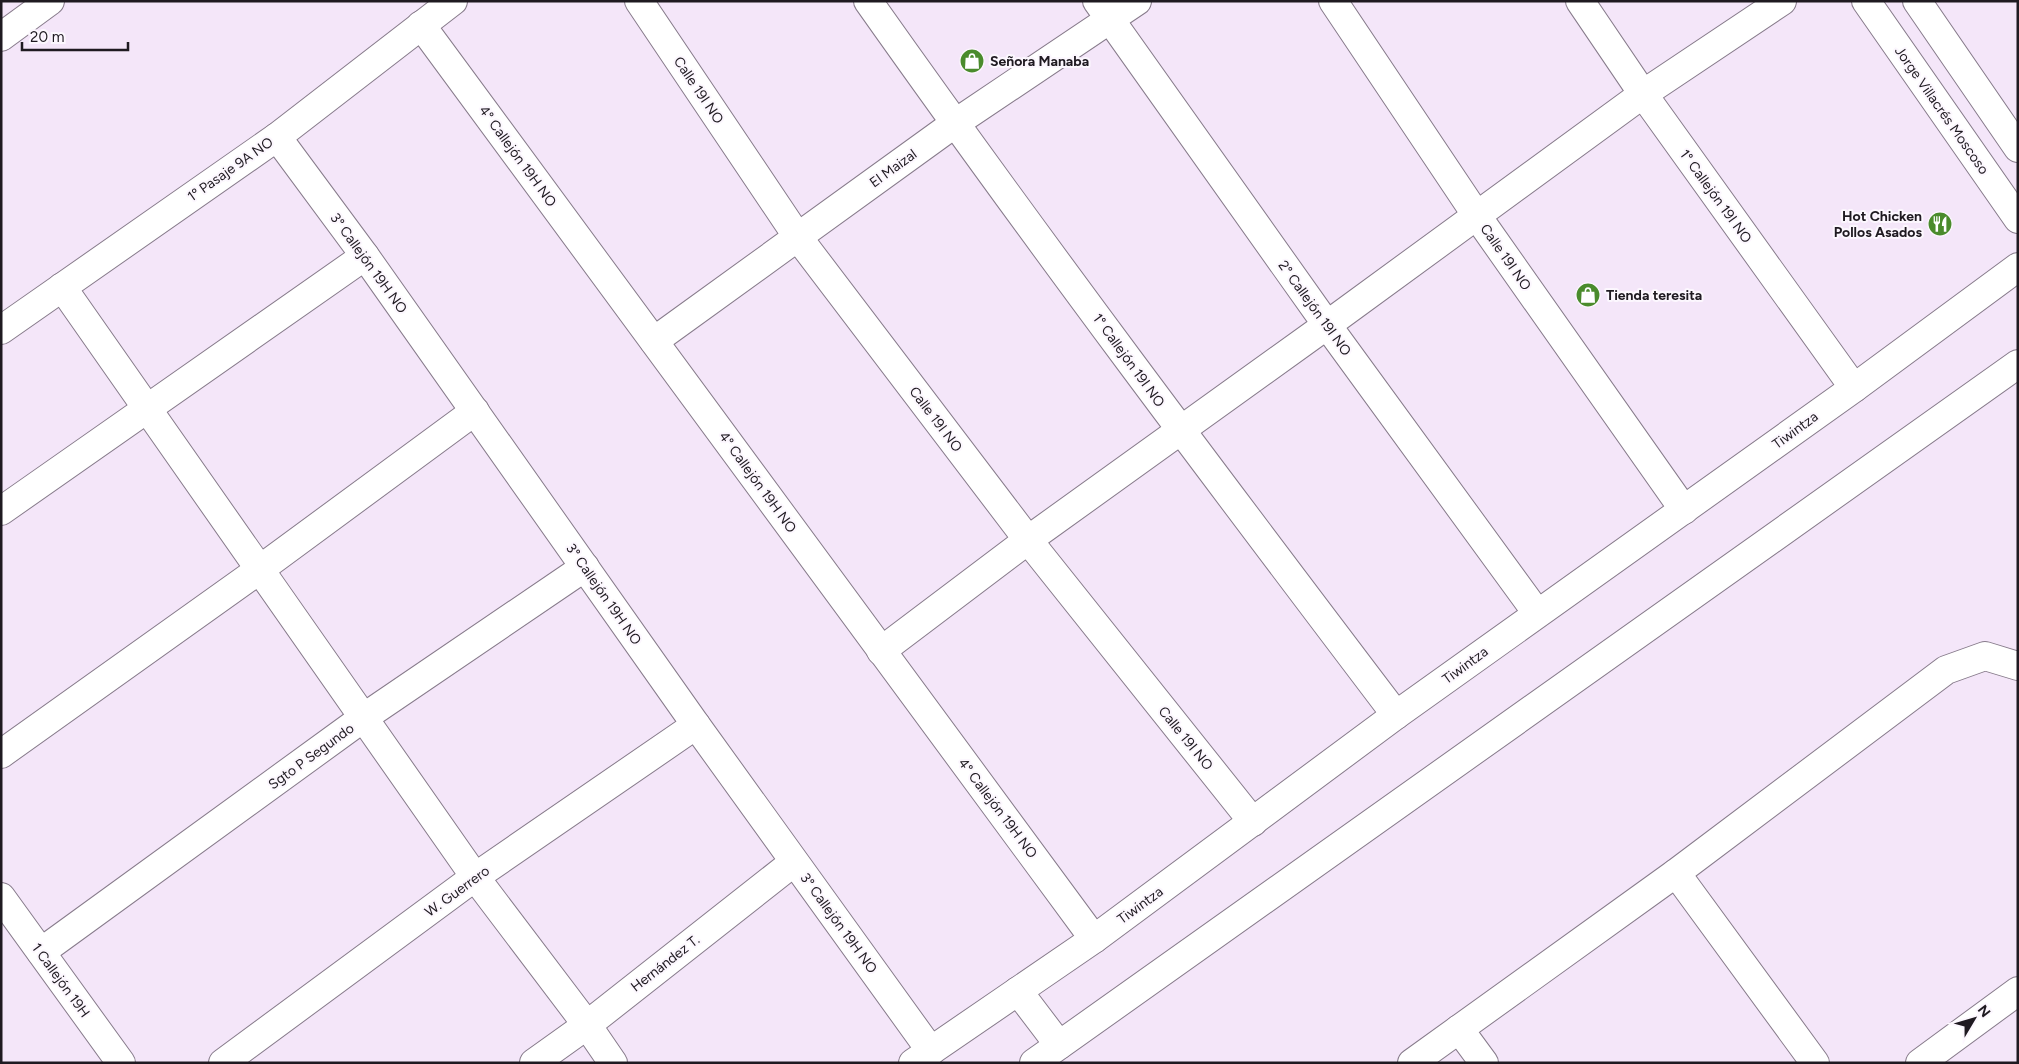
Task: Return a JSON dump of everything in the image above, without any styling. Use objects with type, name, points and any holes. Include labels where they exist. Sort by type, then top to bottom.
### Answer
[{"type":"street","points":[[1,37],[50,1]]},
{"type":"street","name":"1º Pasaje 9A NO","points":[[1,330],[277,137],[453,1]]},
{"type":"street","name":"Calle 19I NO","points":[[639,1],[797,236],[1028,540],[1253,822]]},
{"type":"street","name":"1° Callejón 19I NO","points":[[868,1],[954,124],[1180,430],[1396,715]]},
{"type":"street","name":"El Maizal","points":[[654,340],[954,124],[1103,10],[1137,1]]},
{"type":"street","name":"Calle 19I NO","points":[[1333,1],[1477,216],[1684,510]]},
{"type":"street","name":"1° Callejón 19I NO","points":[[1580,1],[1643,94],[1854,388]]},
{"type":"street","points":[[880,651],[1028,540],[1643,94],[1782,1]]},
{"type":"street","name":"Jorge Villacrés Moscoso","points":[[1866,1],[2018,220]]},
{"type":"street","points":[[1917,1],[2018,148]]},
{"type":"street","name":"2° Callejón 19I NO","points":[[1103,10],[1327,325],[1538,613]]},
{"type":"street","name":"4° Callejón 19H NO","points":[[421,25],[654,340],[880,651],[1094,939]]},
{"type":"street","name":"3° Callejón 19H NO","points":[[277,137],[475,411],[794,862],[922,1057]]},
{"type":"street","points":[[1,511],[364,256]]},
{"type":"street","name":"Tiwintza","points":[[922,1057],[1094,939],[1396,715],[1854,388],[2018,267]]},
{"type":"street","points":[[62,287],[475,877],[587,1025],[613,1063]]},
{"type":"street","points":[[1034,1063],[2018,364]]},
{"type":"street","points":[[1,754],[259,570],[475,411]]},
{"type":"street","name":"Sgto P Segundo","points":[[41,952],[363,718],[585,567]]},
{"type":"street","points":[[1412,1063],[1676,873],[1946,670],[1985,656],[2018,666]]},
{"type":"street","name":"W. Guerrero","points":[[222,1063],[475,877],[696,725]]},
{"type":"street","name":"Hernández T.","points":[[534,1063],[587,1025],[794,862]]},
{"type":"street","points":[[1676,873],[1815,1063]]},
{"type":"street","name":"1 Callejón 19H","points":[[1,897],[121,1063]]},
{"type":"street","points":[[1018,991],[1059,1045]]},
{"type":"street","points":[[1920,1063],[2018,991]]},
{"type":"street","points":[[1459,1029],[1484,1063]]},
{"type":"place","name":"Señora Manaba","points":[[972,61]]},
{"type":"place","name":"Hot Chicken Pollos Asados","points":[[1940,224]]},
{"type":"place","name":"Tienda teresita","points":[[1588,295]]}]
